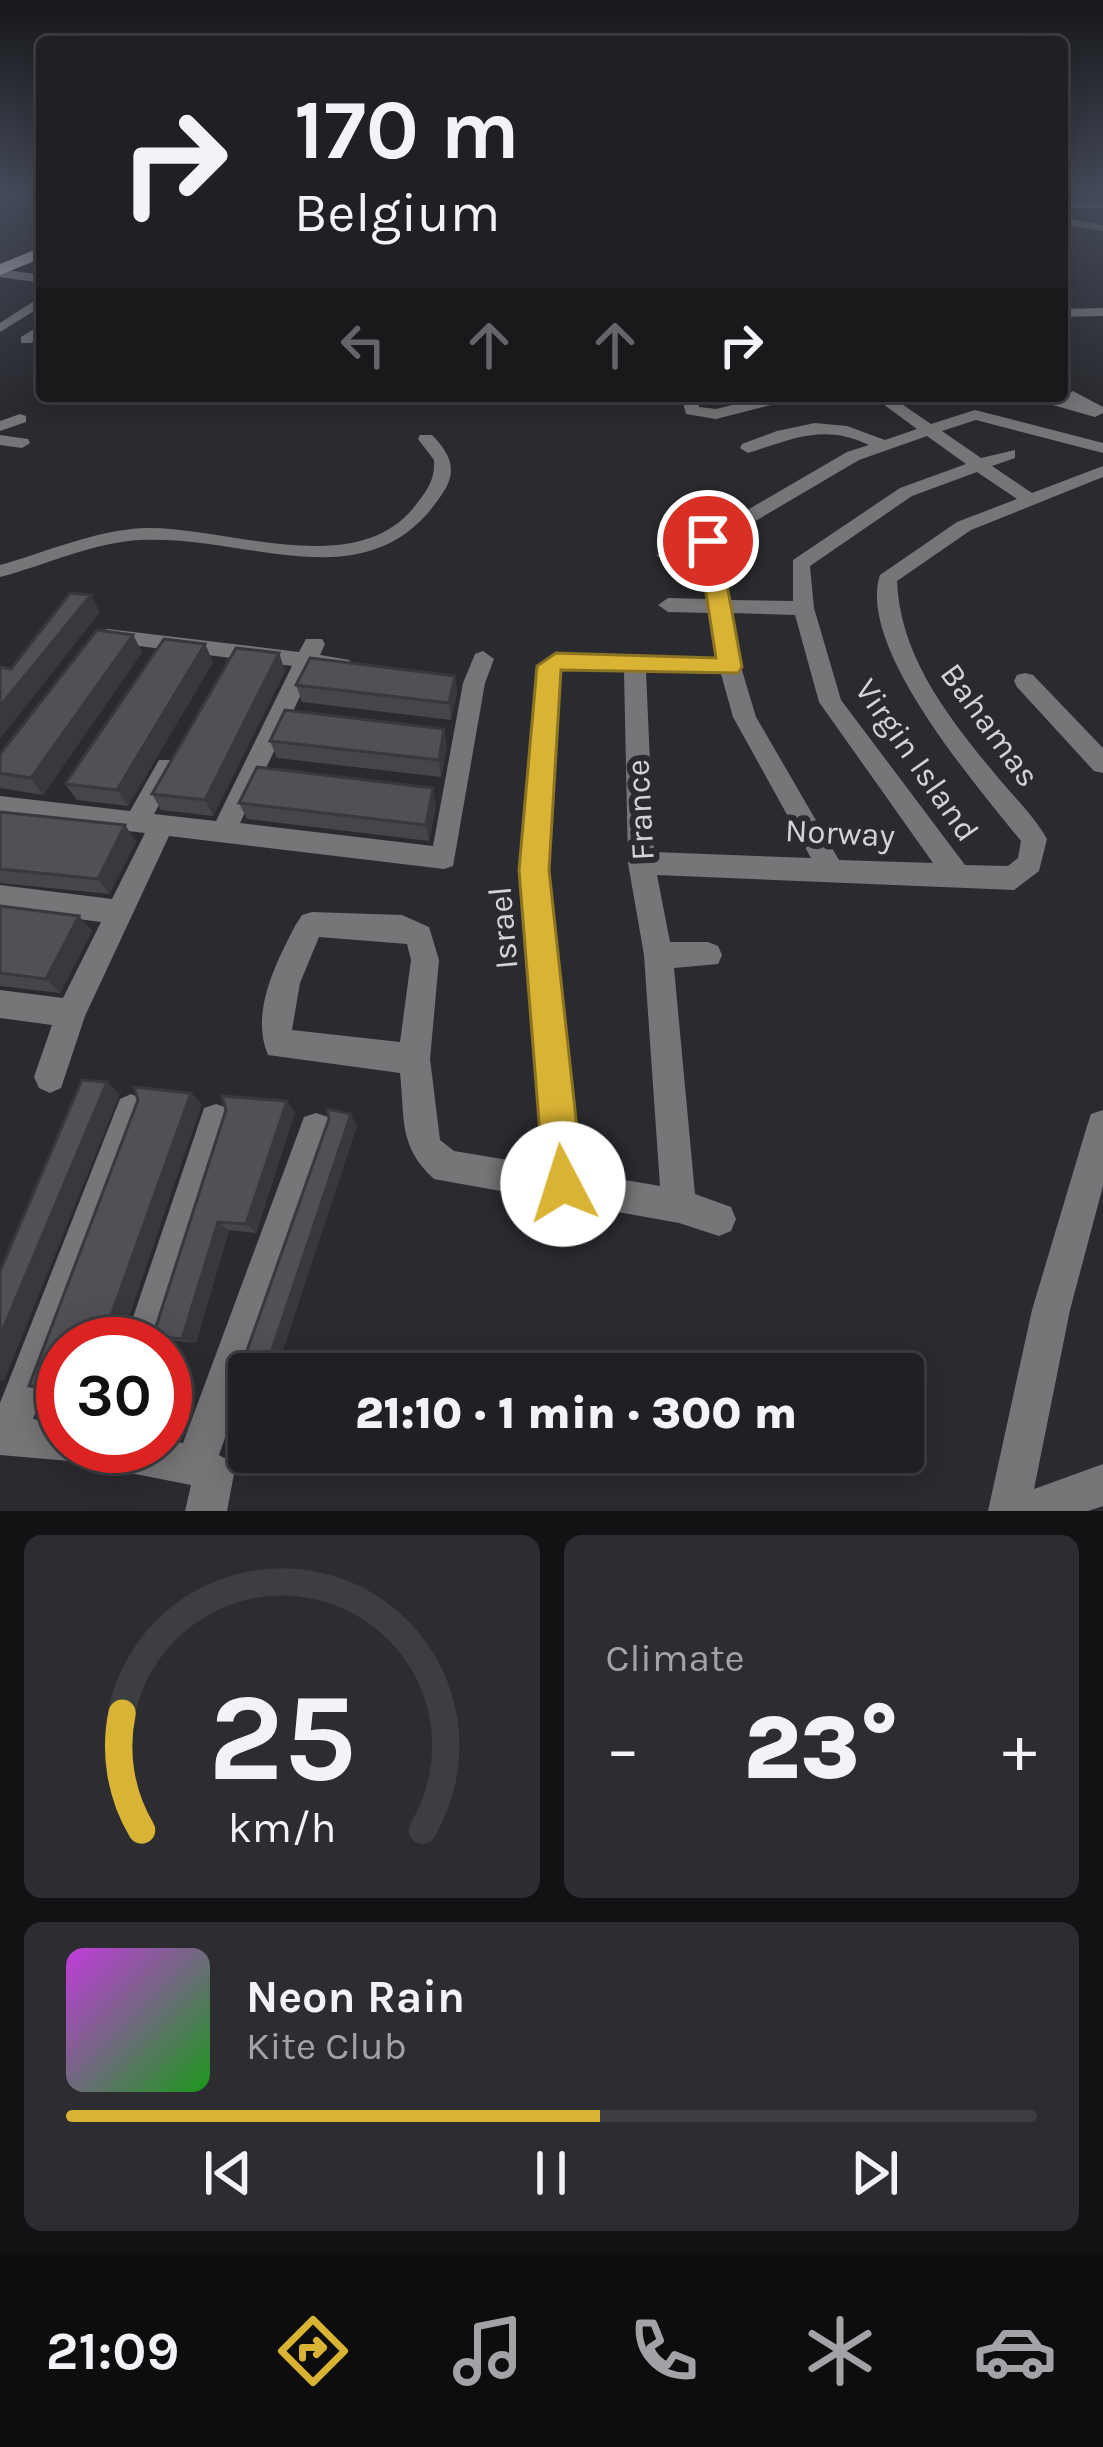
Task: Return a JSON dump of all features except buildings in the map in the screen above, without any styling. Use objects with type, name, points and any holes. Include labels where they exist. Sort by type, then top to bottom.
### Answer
[{"type":"street","points":[[3,267],[36,277]]},
{"type":"street","points":[[2,328],[36,304]]},
{"type":"street","points":[[1068,313],[1103,312]]},
{"type":"street","points":[[1068,320],[1080,333]]},
{"type":"street","points":[[26,340],[36,332]]},
{"type":"street","points":[[690,402],[692,411],[716,415],[764,402]]},
{"type":"street","points":[[888,402],[1027,498]]},
{"type":"street","points":[[666,555],[708,541],[853,456],[975,415],[1103,448]]},
{"type":"street","points":[[0,426],[20,418]]},
{"type":"street","points":[[748,448],[788,430],[820,426],[852,428],[882,445]]},
{"type":"street","points":[[0,440],[22,443]]},
{"type":"street","points":[[0,571],[76,544],[139,534],[316,553],[382,541],[425,512],[442,480],[446,469],[440,452],[426,440]]},
{"type":"street","name":"Virgin Island","points":[[957,875],[830,702],[804,608],[800,564],[808,554],[906,492],[1009,454]]},
{"type":"street","name":"Bahamas","points":[[1030,863],[1034,839],[920,695],[884,598],[887,579],[964,526],[1103,471]]},
{"type":"street","points":[[708,541],[730,667],[745,717],[830,868]]},
{"type":"street","points":[[668,605],[804,608]]},
{"type":"street","points":[[92,644],[229,661],[310,652],[369,669]]},
{"type":"street","points":[[224,831],[265,770],[292,714],[310,652]]},
{"type":"street","name":"Israel","points":[[563,1184],[534,870],[549,666],[556,661],[634,664]]},
{"type":"street","points":[[634,664],[730,667]]},
{"type":"street","name":"France","points":[[634,664],[641,863],[658,955],[679,1206]]},
{"type":"street","points":[[0,806],[58,802],[149,825],[444,857],[442,792],[470,674]]},
{"type":"street","points":[[1025,681],[1103,764]]},
{"type":"street","points":[[50,1076],[71,1013],[118,913],[180,747]]},
{"type":"street","name":"Norway","points":[[641,863],[1013,878],[1030,863]]},
{"type":"street","points":[[0,897],[118,913]]},
{"type":"street","points":[[414,1060],[279,1044],[273,1030],[300,941],[312,924],[402,928],[419,936],[425,960],[414,1060],[425,1148],[433,1160],[446,1167],[679,1206],[719,1220]]},
{"type":"street","points":[[658,955],[708,955]]},
{"type":"street","points":[[0,1004],[71,1013]]},
{"type":"street","points":[[36,1440],[3,1436],[131,1110]]},
{"type":"street","points":[[152,1317],[216,1120]]},
{"type":"street","points":[[1009,1511],[1051,1310],[1103,1126]]},
{"type":"street","points":[[195,1465],[316,1129]]},
{"type":"street","points":[[192,1464],[214,1474],[206,1511]]},
{"type":"street","points":[[1032,1511],[1103,1485]]},
{"type":"route","points":[[563,1184],[534,870],[549,666],[556,661],[730,667],[708,541]]}]
